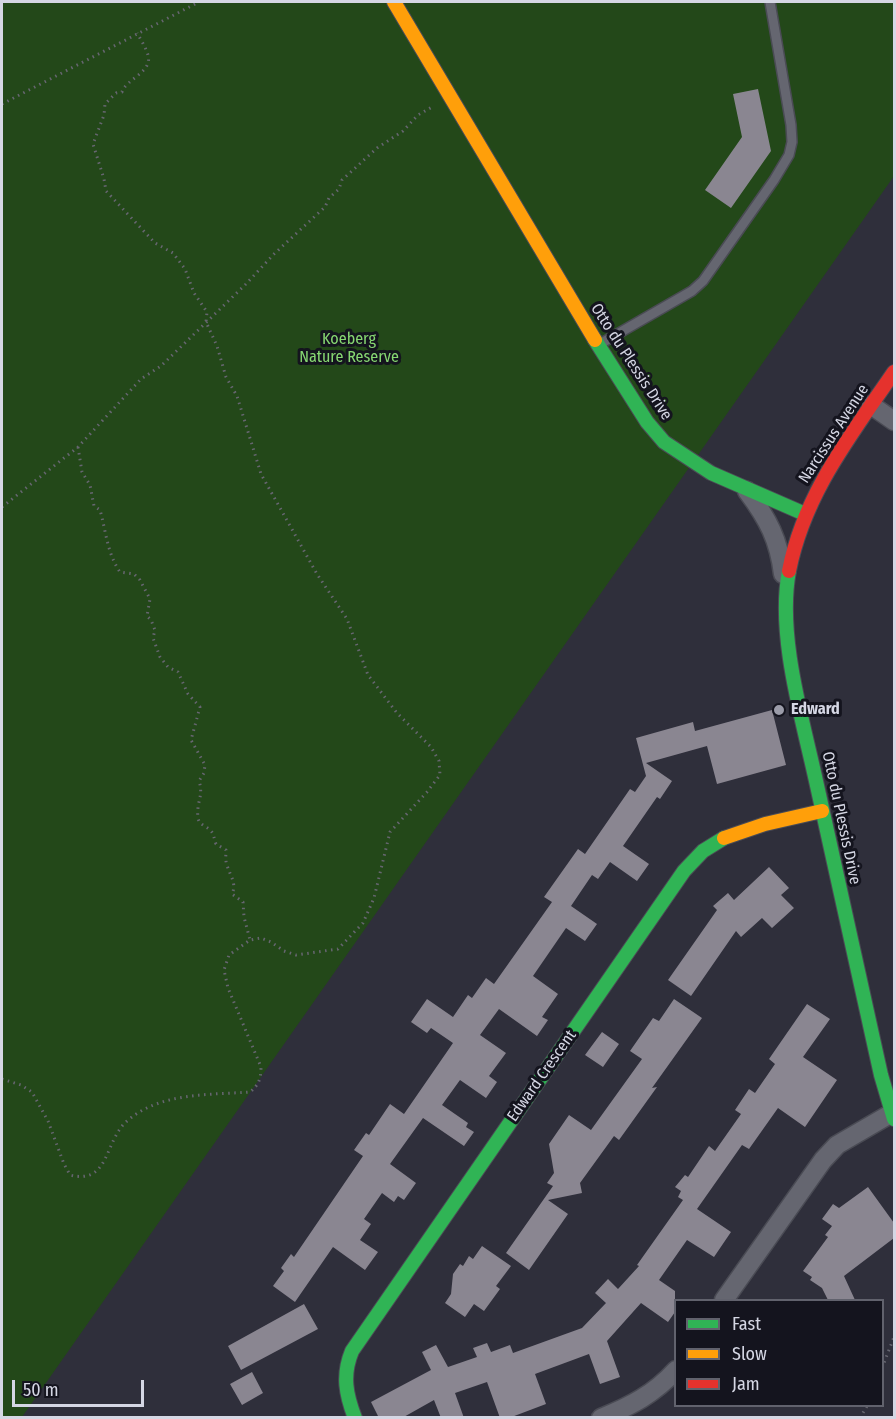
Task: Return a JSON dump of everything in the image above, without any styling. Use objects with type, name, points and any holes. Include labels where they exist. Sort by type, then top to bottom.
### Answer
[{"type":"street","name":"Otto du Plessis Drive","points":[[394,2],[598,345],[633,401],[664,442],[711,473],[805,514],[793,552],[785,594],[785,620],[822,811],[880,1075],[893,1116]]},
{"type":"street","name":"Narcissus Avenue","points":[[805,514],[827,471],[894,372]]},
{"type":"street","points":[[871,405],[894,421]]},
{"type":"street","points":[[746,490],[771,527],[777,544],[785,594]]},
{"type":"street","name":"Edward Crescent","points":[[355,1418],[345,1391],[344,1376],[352,1351],[684,871],[711,845],[731,835],[822,811]]},
{"type":"street","points":[[725,1299],[823,1160],[843,1140],[893,1116]]},
{"type":"street","points":[[601,1418],[630,1407],[648,1396],[674,1371]]},
{"type":"lane","points":[[598,345],[692,291],[703,281],[789,155],[792,142],[791,125],[770,2]]},
{"type":"path","points":[[2,104],[199,2]]},
{"type":"path","points":[[2,1079],[21,1085],[32,1092],[48,1121],[70,1175],[79,1177],[91,1176],[99,1170],[118,1131],[127,1121],[147,1109],[171,1100],[199,1094],[250,1092],[257,1087],[261,1077],[261,1067],[228,988],[224,970],[229,955],[250,940],[261,938],[296,955],[338,950],[363,923],[375,898],[390,832],[440,775],[439,761],[431,747],[397,713],[368,675],[346,619],[317,574],[261,474],[237,396],[226,377],[217,346],[206,322],[207,312],[194,293],[185,269],[173,253],[155,243],[106,191],[93,144],[104,115],[105,104],[116,93],[122,92],[124,86],[139,75],[148,64],[149,57],[137,33]]},
{"type":"path","points":[[2,507],[78,447],[141,379],[161,366],[325,207],[329,198],[339,189],[342,180],[377,148],[403,131],[418,115],[450,96]]},
{"type":"path","points":[[78,447],[82,472],[90,485],[94,506],[100,510],[103,529],[114,563],[120,572],[134,574],[140,580],[150,599],[147,616],[155,630],[153,638],[157,650],[168,667],[178,672],[188,694],[200,707],[190,740],[205,765],[204,773],[199,781],[202,790],[198,803],[198,818],[200,823],[213,833],[216,844],[226,850],[227,865],[234,880],[235,890],[232,894],[243,902],[243,917],[250,940]]},
{"type":"path","points":[[884,1363],[894,1337]]},
{"type":"green space","name":"Koeberg Nature Reserve","points":[[2,2],[894,2],[894,176],[22,1417],[2,1418]]},
{"type":"building","points":[[758,89],[771,151],[731,208],[705,190],[742,137],[733,94]]},
{"type":"building","points":[[772,710],[786,765],[717,784],[707,746],[646,763],[672,781],[660,799],[657,797],[623,846],[649,864],[637,881],[610,862],[598,879],[592,875],[571,906],[597,924],[585,941],[566,928],[533,976],[558,994],[542,1017],[548,1020],[537,1036],[499,1009],[480,1035],[506,1053],[489,1076],[497,1082],[486,1098],[460,1080],[442,1105],[468,1123],[466,1127],[474,1132],[464,1146],[423,1118],[390,1164],[416,1183],[404,1200],[398,1196],[394,1202],[382,1193],[364,1219],[371,1224],[360,1240],[378,1252],[365,1270],[333,1247],[295,1302],[273,1286],[284,1271],[281,1268],[291,1254],[294,1257],[363,1156],[354,1150],[366,1133],[369,1135],[390,1104],[404,1114],[453,1043],[431,1028],[427,1033],[411,1022],[427,999],[453,1017],[468,995],[472,998],[486,978],[494,984],[552,902],[544,897],[578,849],[585,854],[630,789],[635,792],[646,776],[636,738],[693,722],[695,731]]},
{"type":"building","points":[[769,867],[789,888],[781,895],[794,908],[772,928],[762,918],[741,937],[736,931],[691,996],[668,980],[717,910],[713,906],[728,893],[734,900]]},
{"type":"building","points":[[674,999],[702,1018],[652,1088],[657,1087],[619,1140],[614,1136],[580,1183],[582,1193],[548,1200],[568,1214],[529,1270],[506,1253],[553,1186],[547,1183],[554,1173],[549,1144],[569,1115],[591,1130],[642,1059],[630,1051],[653,1018],[659,1021]]},
{"type":"building","points":[[807,1004],[830,1019],[803,1057],[837,1080],[805,1127],[778,1108],[749,1149],[742,1145],[697,1209],[731,1232],[714,1257],[687,1240],[659,1280],[675,1291],[674,1313],[668,1322],[641,1303],[607,1341],[620,1377],[600,1384],[589,1354],[535,1374],[546,1404],[509,1418],[500,1418],[487,1382],[455,1393],[464,1418],[441,1418],[434,1400],[402,1418],[379,1418],[371,1402],[431,1370],[422,1352],[436,1345],[448,1367],[477,1357],[473,1348],[487,1343],[491,1352],[510,1345],[513,1353],[582,1328],[606,1303],[595,1293],[608,1279],[618,1289],[639,1266],[637,1265],[683,1200],[678,1197],[681,1191],[675,1187],[685,1175],[688,1177],[709,1146],[715,1151],[741,1114],[735,1110],[749,1089],[755,1093],[775,1064],[769,1059]]},
{"type":"building","points":[[602,1032],[619,1044],[603,1067],[585,1055]]},
{"type":"building","points":[[868,1187],[894,1223],[894,1238],[844,1276],[855,1299],[828,1299],[822,1288],[810,1280],[812,1277],[803,1271],[828,1237],[825,1235],[832,1226],[822,1219],[833,1204],[839,1208]]},
{"type":"building","points":[[482,1246],[511,1266],[496,1286],[500,1289],[484,1311],[474,1304],[465,1317],[445,1303],[451,1294],[453,1274],[460,1264],[463,1266],[469,1256],[473,1259]]},
{"type":"building","points":[[304,1304],[318,1329],[241,1370],[228,1346]]},
{"type":"building","points":[[252,1372],[263,1393],[242,1405],[230,1384]]},
{"type":"traffic: fast","points":[[595,340],[647,422],[664,442],[711,473],[805,514]]},
{"type":"traffic: fast","points":[[789,571],[786,622],[798,703],[881,1075],[894,1119]]},
{"type":"traffic: fast","points":[[355,1418],[346,1385],[347,1368],[352,1351],[684,871],[703,851],[724,838]]},
{"type":"traffic: slow","points":[[394,2],[595,340]]},
{"type":"traffic: slow","points":[[724,838],[765,824],[822,811]]},
{"type":"traffic: jam","points":[[789,571],[796,543],[817,491],[846,442],[894,372]]},
{"type":"place","name":"Edward","points":[[779,710]]}]
